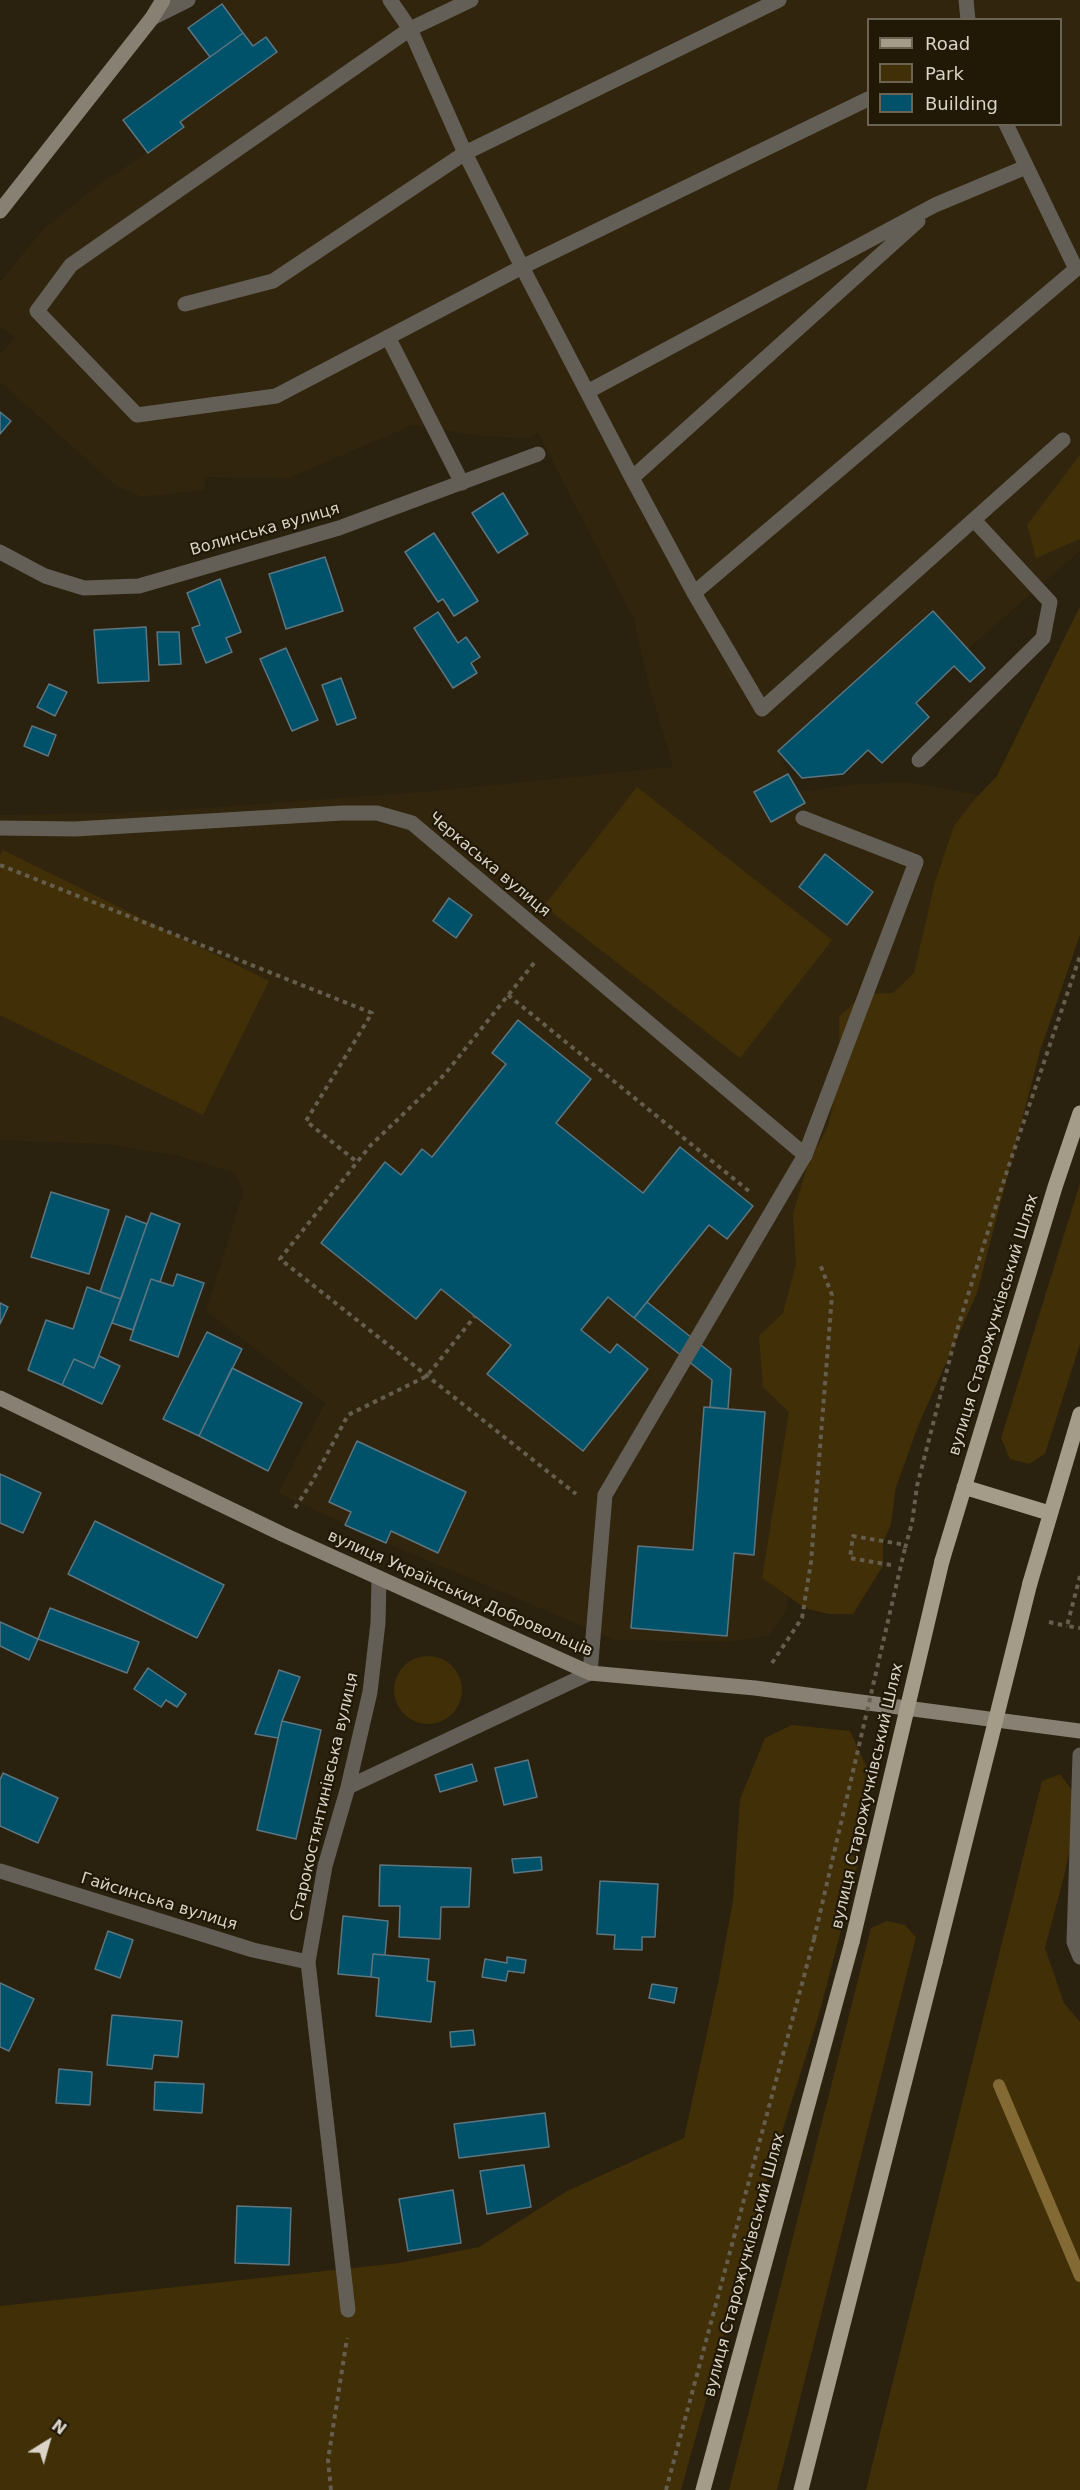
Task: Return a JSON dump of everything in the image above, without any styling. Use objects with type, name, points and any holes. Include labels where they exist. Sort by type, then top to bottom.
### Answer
[{"type":"main road","name":"вулиця Старожучківський Шлях","points":[[703,2490],[852,1942],[942,1561],[1055,1187],[1080,1113]]},
{"type":"main road","points":[[801,2490],[1030,1583],[1080,1414]]},
{"type":"main road","points":[[964,1487],[1049,1513]]},
{"type":"street","points":[[0,211],[152,18],[163,0]]},
{"type":"street","points":[[152,18],[188,0]]},
{"type":"street","points":[[390,0],[410,29],[465,153],[632,478],[694,593],[762,709],[1064,440]]},
{"type":"street","points":[[471,0],[410,29],[71,266],[37,311],[137,415],[276,396],[522,267],[867,99]]},
{"type":"street","points":[[185,304],[273,281],[465,153],[779,0]]},
{"type":"street","points":[[966,0],[968,18]]},
{"type":"street","points":[[694,593],[1076,270],[1007,126]]},
{"type":"street","points":[[587,392],[935,205],[1026,167]]},
{"type":"street","points":[[632,478],[935,205]]},
{"type":"street","points":[[388,337],[462,483]]},
{"type":"street","name":"Волинська вулиця","points":[[0,552],[45,576],[84,588],[139,586],[339,528],[538,454]]},
{"type":"street","points":[[919,760],[1043,638],[1050,602],[974,520]]},
{"type":"street","name":"Черкаська вулиця","points":[[0,828],[75,829],[342,813],[377,813],[412,823],[804,1155]]},
{"type":"street","points":[[348,1787],[590,1673],[605,1495],[804,1155],[916,862],[802,818]]},
{"type":"street","name":"вулиця Українських Добровольців","points":[[0,1398],[256,1522],[590,1673],[755,1688],[1080,1731]]},
{"type":"street","name":"Старокостянтинівська вулиця","points":[[348,2310],[308,1962],[325,1866],[348,1787],[370,1692],[378,1623],[380,1578]]},
{"type":"street","points":[[1080,1755],[1074,1942],[1080,1957]]},
{"type":"street","name":"Гайсинська вулиця","points":[[0,1871],[253,1950],[308,1962]]},
{"type":"path","points":[[0,865],[372,1013],[306,1121],[357,1162]]},
{"type":"path","points":[[551,941],[445,1074],[370,1146],[280,1259],[603,1516]]},
{"type":"path","points":[[666,2490],[814,1939],[912,1523],[917,1486],[958,1327],[1005,1177],[1080,956]]},
{"type":"path","points":[[508,995],[771,1210]]},
{"type":"path","points":[[755,1688],[802,1618],[811,1562],[832,1295],[820,1264]]},
{"type":"path","points":[[312,1482],[348,1415],[427,1376],[475,1316]]},
{"type":"path","points":[[891,1565],[850,1558],[853,1536],[906,1547]]},
{"type":"path","points":[[1067,1626],[1080,1576]]},
{"type":"path","points":[[1039,1620],[1080,1628]]},
{"type":"path","points":[[331,2490],[328,2460],[346,2353],[348,2310]]},
{"type":"shaded area","points":[[219,0],[1080,0],[1080,551],[968,649],[933,611],[778,751],[798,792],[858,784],[908,782],[983,796],[825,1217],[786,1613],[768,1636],[728,1642],[615,1640],[386,1543],[278,1493],[325,1403],[206,1311],[243,1191],[234,1172],[175,1155],[106,1144],[0,1140],[0,815],[147,812],[424,792],[673,767],[650,690],[633,618],[538,433],[528,438],[479,436],[413,425],[289,478],[205,477],[205,490],[142,497],[116,486],[0,382],[0,354],[15,337],[0,326],[0,282],[43,229],[98,185],[184,128],[180,122],[277,52],[253,46]]},
{"type":"green space","points":[[1080,455],[1080,539],[1036,558],[1027,525]]},
{"type":"green space","points":[[1080,606],[1080,935],[1040,1051],[977,1293],[918,1426],[896,1487],[891,1524],[883,1543],[883,1566],[853,1614],[829,1614],[805,1608],[762,1578],[789,1412],[763,1387],[759,1336],[783,1313],[796,1264],[793,1214],[809,1160],[828,1127],[840,1072],[839,1017],[863,994],[893,993],[914,973],[935,882],[954,826],[997,776]]},
{"type":"green space","points":[[637,787],[832,940],[740,1058],[544,906]]},
{"type":"green space","points":[[3,850],[269,981],[203,1115],[0,1015],[0,856]]},
{"type":"green space","points":[[1080,1183],[1080,1344],[1045,1454],[1029,1464],[1010,1459],[1001,1438]]},
{"type":"green space","points":[[428,1656],[441,1659],[452,1666],[459,1677],[462,1690],[459,1703],[452,1714],[441,1721],[428,1724],[415,1721],[404,1714],[397,1703],[394,1690],[397,1677],[404,1666],[415,1659]]},
{"type":"green space","points":[[792,1725],[850,1731],[869,1772],[856,1873],[818,2018],[769,2173],[681,2490],[0,2490],[0,2306],[399,2263],[479,2247],[567,2191],[684,2138],[718,1983],[733,1900],[740,1799],[765,1738]]},
{"type":"green space","points":[[1060,1774],[1075,1794],[1076,1820],[1045,1948],[1064,2003],[1080,2022],[1080,2490],[866,2490],[1042,1781]]},
{"type":"green space","points":[[887,1921],[905,1925],[916,1937],[777,2490],[729,2490],[871,1928]]},
{"type":"building","points":[[222,4],[243,33],[210,57],[188,28]]},
{"type":"building","points":[[243,33],[253,46],[266,37],[277,52],[180,122],[184,127],[148,153],[123,120]]},
{"type":"building","points":[[0,412],[11,421],[0,434]]},
{"type":"building","points":[[503,493],[528,534],[498,553],[472,513]]},
{"type":"building","points":[[434,533],[478,601],[454,616],[443,599],[438,602],[405,552]]},
{"type":"building","points":[[325,557],[343,611],[286,629],[269,574]]},
{"type":"building","points":[[220,579],[241,632],[226,638],[232,652],[206,663],[192,628],[200,625],[187,593]]},
{"type":"building","points":[[933,611],[985,668],[970,682],[954,666],[916,703],[929,717],[882,763],[868,750],[843,774],[802,778],[778,751]]},
{"type":"building","points":[[438,612],[458,643],[466,637],[480,657],[471,663],[477,673],[453,688],[414,628]]},
{"type":"building","points":[[146,627],[149,681],[98,683],[94,630]]},
{"type":"building","points":[[157,632],[179,632],[181,664],[159,665]]},
{"type":"building","points":[[286,648],[318,720],[292,731],[260,659]]},
{"type":"building","points":[[341,678],[356,718],[337,725],[322,685]]},
{"type":"building","points":[[49,684],[67,692],[55,716],[37,707]]},
{"type":"building","points":[[32,726],[56,735],[48,756],[24,746]]},
{"type":"building","points":[[788,774],[805,803],[771,822],[754,792]]},
{"type":"building","points":[[825,854],[873,892],[847,925],[799,887]]},
{"type":"building","points":[[449,898],[472,915],[456,938],[433,921]]},
{"type":"building","points":[[518,1020],[591,1079],[556,1123],[643,1193],[680,1147],[753,1206],[727,1239],[709,1225],[634,1318],[608,1297],[581,1330],[610,1353],[617,1344],[648,1369],[583,1451],[487,1374],[511,1345],[441,1289],[416,1319],[321,1243],[385,1162],[401,1175],[422,1149],[432,1157],[506,1064],[492,1053]]},
{"type":"building","points":[[51,1192],[109,1210],[89,1274],[31,1257]]},
{"type":"building","points":[[151,1213],[180,1224],[160,1282],[151,1279],[133,1330],[112,1323]]},
{"type":"building","points":[[126,1216],[147,1224],[121,1299],[100,1292]]},
{"type":"building","points":[[177,1274],[204,1283],[178,1357],[130,1340],[151,1279],[173,1286]]},
{"type":"building","points":[[87,1287],[121,1299],[94,1368],[74,1359],[62,1385],[28,1370],[46,1320],[73,1329]]},
{"type":"building","points":[[647,1302],[731,1369],[728,1409],[710,1407],[712,1380],[634,1318]]},
{"type":"building","points":[[0,1303],[8,1307],[0,1324]]},
{"type":"building","points":[[207,1332],[242,1349],[199,1436],[163,1419]]},
{"type":"building","points":[[99,1356],[120,1366],[102,1404],[62,1385],[74,1359],[94,1368]]},
{"type":"building","points":[[232,1368],[302,1403],[268,1471],[199,1436]]},
{"type":"building","points":[[704,1407],[765,1412],[754,1555],[734,1553],[727,1636],[631,1628],[638,1546],[693,1550]]},
{"type":"building","points":[[357,1441],[466,1492],[438,1553],[391,1531],[386,1543],[345,1525],[351,1512],[329,1502]]},
{"type":"building","points":[[0,1474],[41,1493],[23,1533],[0,1523]]},
{"type":"building","points":[[95,1521],[224,1585],[197,1638],[68,1574]]},
{"type":"building","points":[[50,1608],[139,1642],[127,1673],[38,1639]]},
{"type":"building","points":[[0,1622],[38,1639],[29,1660],[0,1646]]},
{"type":"building","points":[[148,1668],[186,1694],[177,1707],[166,1700],[161,1707],[134,1689]]},
{"type":"building","points":[[279,1670],[300,1677],[282,1721],[278,1738],[255,1734]]},
{"type":"building","points":[[282,1721],[321,1730],[296,1839],[257,1830]]},
{"type":"building","points":[[528,1760],[537,1797],[504,1805],[495,1768]]},
{"type":"building","points":[[472,1764],[477,1781],[440,1792],[435,1775]]},
{"type":"building","points":[[3,1773],[58,1798],[38,1843],[0,1826],[0,1780]]},
{"type":"building","points":[[541,1857],[542,1870],[514,1873],[512,1859]]},
{"type":"building","points":[[380,1865],[471,1868],[469,1907],[441,1907],[440,1939],[399,1937],[400,1906],[379,1906]]},
{"type":"building","points":[[600,1881],[658,1884],[655,1937],[642,1937],[642,1950],[614,1949],[615,1935],[597,1934]]},
{"type":"building","points":[[343,1916],[388,1921],[385,1955],[373,1954],[371,1977],[338,1974]]},
{"type":"building","points":[[108,1931],[133,1940],[120,1978],[95,1969]]},
{"type":"building","points":[[373,1954],[429,1959],[427,1981],[435,1982],[431,2022],[376,2016],[379,1978],[371,1977]]},
{"type":"building","points":[[507,1957],[526,1960],[524,1973],[508,1971],[506,1981],[482,1977],[485,1959],[507,1963]]},
{"type":"building","points":[[0,1983],[34,1999],[9,2051],[0,2047]]},
{"type":"building","points":[[652,1984],[677,1988],[674,2003],[649,1998]]},
{"type":"building","points":[[112,2015],[182,2021],[178,2057],[154,2055],[152,2069],[107,2065]]},
{"type":"building","points":[[473,2030],[475,2045],[451,2047],[450,2032]]},
{"type":"building","points":[[59,2069],[92,2072],[90,2105],[56,2103]]},
{"type":"building","points":[[155,2082],[204,2084],[202,2113],[154,2110]]},
{"type":"building","points":[[545,2113],[549,2147],[459,2158],[454,2124]]},
{"type":"building","points":[[524,2165],[531,2207],[487,2214],[480,2171]]},
{"type":"building","points":[[453,2190],[461,2243],[408,2251],[399,2199]]},
{"type":"building","points":[[237,2206],[291,2208],[289,2265],[235,2263]]},
{"type":"waterway","points":[[999,2085],[1080,2276]]}]
